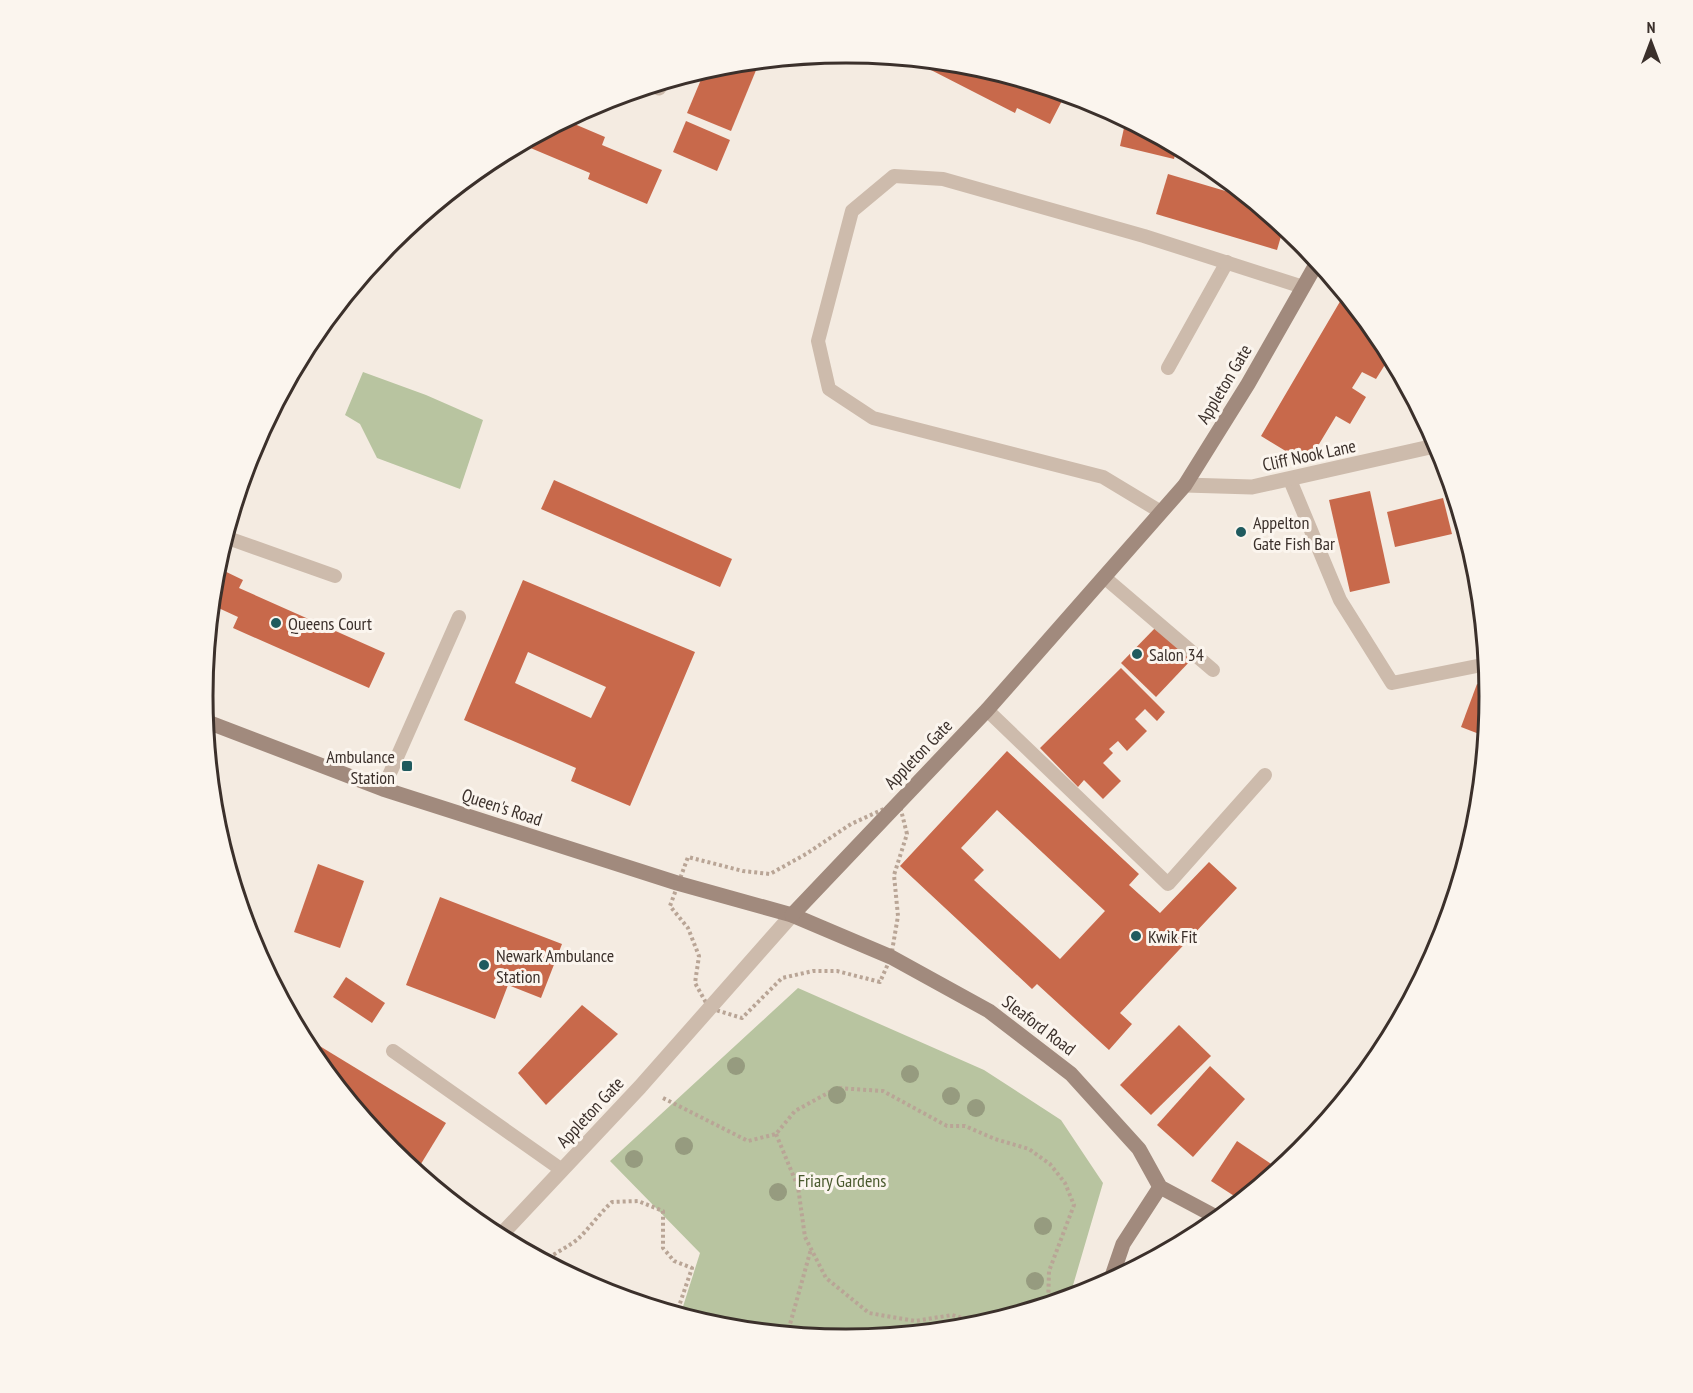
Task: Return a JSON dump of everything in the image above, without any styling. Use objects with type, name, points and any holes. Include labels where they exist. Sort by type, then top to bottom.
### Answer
[{"type":"street","name":"Appleton Gate","points":[[506,1230],[640,1087],[792,915],[987,710],[1185,485],[1248,384],[1313,269]]},
{"type":"street","name":"Cliff Nook Lane","points":[[1185,485],[1252,488],[1429,447]]},
{"type":"street","name":"Queen's Road","points":[[214,725],[383,789],[677,884],[792,915]]},
{"type":"street","name":"Sleaford Road","points":[[792,915],[891,957],[989,1011],[1071,1074],[1139,1149],[1160,1187]]},
{"type":"street","points":[[1114,1271],[1123,1244],[1160,1187],[1211,1214]]},
{"type":"lane","points":[[1161,512],[1103,477],[873,418],[830,389],[818,341],[852,211],[894,176],[943,179],[1227,262],[1303,287]]},
{"type":"lane","points":[[1168,368],[1227,262]]},
{"type":"lane","points":[[1290,480],[1340,600],[1392,683],[1479,666]]},
{"type":"lane","points":[[233,540],[335,576]]},
{"type":"lane","points":[[1104,577],[1213,670]]},
{"type":"lane","points":[[383,789],[459,617]]},
{"type":"lane","points":[[987,710],[1168,884],[1265,775]]},
{"type":"lane","points":[[393,1051],[562,1170]]},
{"type":"path","points":[[640,1087],[748,1141],[776,1134],[795,1111],[837,1088],[883,1091],[947,1126],[965,1126],[995,1139],[1029,1149],[1050,1164],[1065,1184],[1074,1204],[1049,1270],[1048,1297]]},
{"type":"path","points":[[776,1134],[798,1187],[805,1237],[826,1278],[869,1313],[915,1321],[952,1316],[964,1319]]},
{"type":"path","points":[[550,1256],[579,1239],[612,1202],[638,1201],[663,1211],[663,1248],[674,1261],[692,1268],[679,1307]]},
{"type":"path","points":[[789,1327],[811,1248]]},
{"type":"green space","points":[[363,372],[426,395],[483,420],[460,489],[377,458],[360,424],[345,415]]},
{"type":"green space","name":"Friary Gardens","points":[[798,988],[984,1070],[1061,1120],[1103,1183],[1072,1288],[1010,1308],[929,1325],[888,1329],[805,1329],[723,1318],[683,1308],[700,1253],[610,1161]]},
{"type":"building","points":[[756,69],[731,131],[687,113],[701,81]]},
{"type":"building","points":[[929,69],[970,75],[1062,101],[1050,124],[1017,108],[1015,113]]},
{"type":"building","points":[[686,121],[730,140],[717,171],[673,152]]},
{"type":"building","points":[[575,124],[605,137],[602,145],[662,170],[647,204],[588,179],[590,173],[530,148]]},
{"type":"building","points":[[1124,127],[1175,155],[1174,159],[1120,146]]},
{"type":"building","points":[[1168,174],[1229,192],[1281,236],[1277,250],[1156,214]]},
{"type":"building","points":[[1341,301],[1385,364],[1376,379],[1362,372],[1352,388],[1366,397],[1350,424],[1336,416],[1307,464],[1261,436]]},
{"type":"building","points":[[554,480],[732,559],[720,587],[541,509]]},
{"type":"building","points":[[1370,491],[1390,583],[1350,592],[1329,500]]},
{"type":"building","points":[[1443,498],[1452,534],[1395,547],[1387,512]]},
{"type":"building","name":"Queens Court","points":[[225,572],[243,580],[239,588],[385,653],[369,688],[233,628],[238,617],[219,608]]},
{"type":"building","points":[[523,580],[695,652],[630,806],[571,781],[576,768],[464,720]],"holes":[[[528,652],[606,687],[591,718],[515,683]]]},
{"type":"building","points":[[1157,626],[1192,659],[1156,697],[1121,663]]},
{"type":"building","points":[[1121,668],[1165,712],[1157,721],[1145,709],[1135,719],[1147,731],[1127,751],[1118,741],[1109,749],[1113,753],[1103,763],[1121,781],[1103,799],[1084,780],[1078,787],[1040,748]]},
{"type":"building","points":[[1477,684],[1480,685],[1479,734],[1461,727]]},
{"type":"building","points":[[1007,751],[1139,874],[1129,885],[1160,913],[1209,862],[1237,888],[1120,1013],[1132,1024],[1109,1050],[1037,984],[1032,989],[900,866]],"holes":[[[997,810],[1105,911],[1060,959],[974,880],[984,870],[961,848]]]},
{"type":"building","points":[[318,864],[364,881],[340,948],[294,932]]},
{"type":"building","name":"Newark Ambulance Station","points":[[440,897],[562,944],[541,998],[508,985],[495,1019],[406,985]]},
{"type":"building","points":[[346,977],[385,1003],[372,1023],[333,997]]},
{"type":"building","points":[[582,1005],[618,1034],[546,1105],[518,1073]]},
{"type":"building","points":[[1179,1025],[1211,1056],[1151,1115],[1120,1085]]},
{"type":"building","points":[[318,1045],[446,1123],[420,1165],[370,1114]]},
{"type":"building","points":[[1210,1066],[1245,1099],[1193,1157],[1157,1125]]},
{"type":"building","points":[[1237,1141],[1272,1165],[1235,1197],[1211,1181]]},
{"type":"place","name":"Appelton Gate Fish Bar","points":[[1241,532]]},
{"type":"place","name":"Queens Court","points":[[276,623]]},
{"type":"place","name":"Salon 34","points":[[1137,654]]},
{"type":"place","name":"Ambulance Station","points":[[407,766]]},
{"type":"place","name":"Kwik Fit","points":[[1136,936]]},
{"type":"place","name":"Newark Ambulance Station","points":[[484,965]]}]
